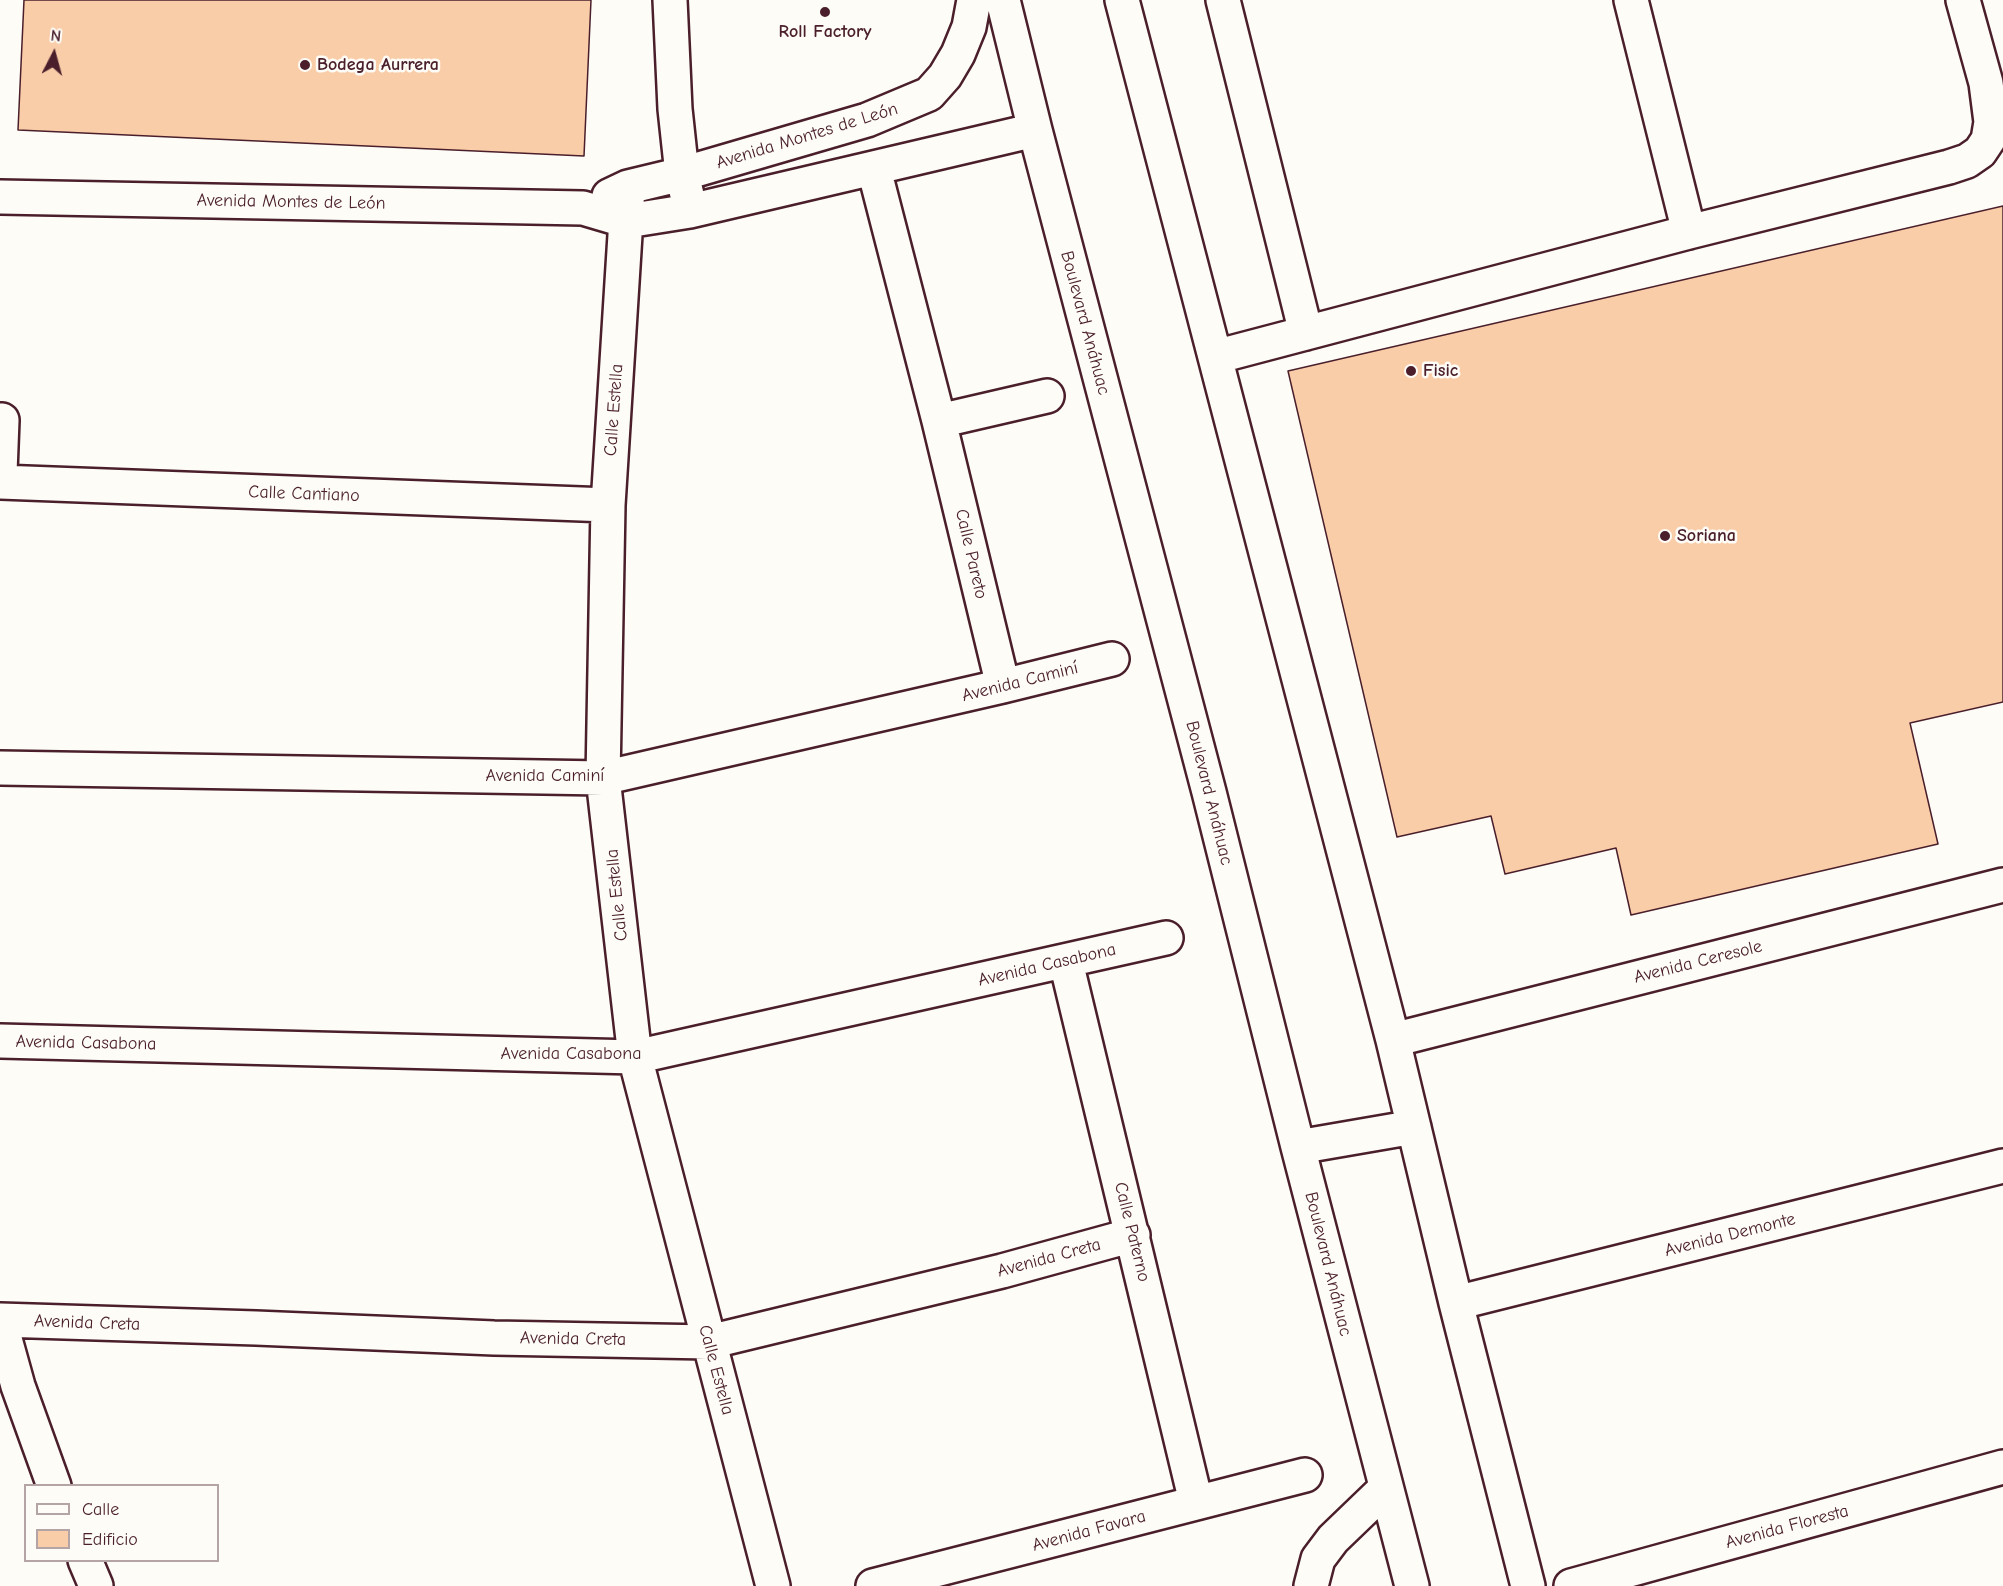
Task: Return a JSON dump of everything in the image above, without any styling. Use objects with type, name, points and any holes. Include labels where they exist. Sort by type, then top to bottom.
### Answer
[{"type":"street","points":[[670,0],[675,109],[682,174],[690,211]]},
{"type":"street","name":"Avenida Montes de León","points":[[583,208],[628,187],[682,174],[867,120],[929,94],[945,76],[957,54],[969,27],[974,0]]},
{"type":"street","name":"Boulevard Anáhuac","points":[[1003,0],[1412,1586]]},
{"type":"street","points":[[1122,0],[1394,1040],[1456,1303],[1528,1586]]},
{"type":"street","points":[[1223,0],[1306,333]]},
{"type":"street","points":[[1631,0],[1689,232]]},
{"type":"street","points":[[1215,357],[1966,161],[1980,152],[1988,140],[1991,122],[1986,83],[1963,0]]},
{"type":"street","name":"Avenida Montes de León","points":[[0,197],[583,208],[627,221],[690,211],[1035,130]]},
{"type":"street","name":"Calle Pareto","points":[[873,169],[939,421],[1003,686]]},
{"type":"street","name":"Calle Estella","points":[[628,187],[608,505],[603,778],[635,1057],[773,1586]]},
{"type":"street","points":[[939,421],[1047,396]]},
{"type":"street","points":[[0,473],[2,420]]},
{"type":"street","name":"Calle Cantiano","points":[[0,483],[608,505]]},
{"type":"street","name":"Avenida Caminí","points":[[0,768],[603,778],[1112,659]]},
{"type":"street","name":"Avenida Ceresole","points":[[1394,1040],[2003,885]]},
{"type":"street","name":"Avenida Casabona","points":[[0,1041],[635,1057],[1166,938]]},
{"type":"street","name":"Calle Paterno","points":[[1066,962],[1196,1502]]},
{"type":"street","points":[[1298,1147],[1414,1127]]},
{"type":"street","name":"Avenida Demonte","points":[[1456,1303],[2003,1166]]},
{"type":"street","name":"Avenida Creta","points":[[0,1320],[494,1338],[709,1342],[911,1294],[1133,1235]]},
{"type":"street","points":[[0,1320],[18,1386],[54,1484]]},
{"type":"street","name":"Avenida Floresta","points":[[1571,1586],[2003,1467]]},
{"type":"street","name":"Avenida Favara","points":[[873,1586],[1305,1475]]},
{"type":"street","points":[[1311,1586],[1318,1559],[1333,1539],[1386,1488]]},
{"type":"street","points":[[86,1562],[96,1586]]},
{"type":"building","name":"Bodega Aurrera","points":[[24,0],[591,0],[584,156],[18,130]]},
{"type":"building","name":"Soriana","points":[[2003,206],[2003,702],[1910,723],[1938,844],[1631,915],[1616,848],[1505,874],[1491,816],[1397,837],[1288,371]]},
{"type":"place","name":"Roll Factory","points":[[825,12]]},
{"type":"place","name":"Bodega Aurrera","points":[[305,65]]},
{"type":"place","name":"Fisic","points":[[1411,371]]},
{"type":"place","name":"Soriana","points":[[1665,536]]}]
